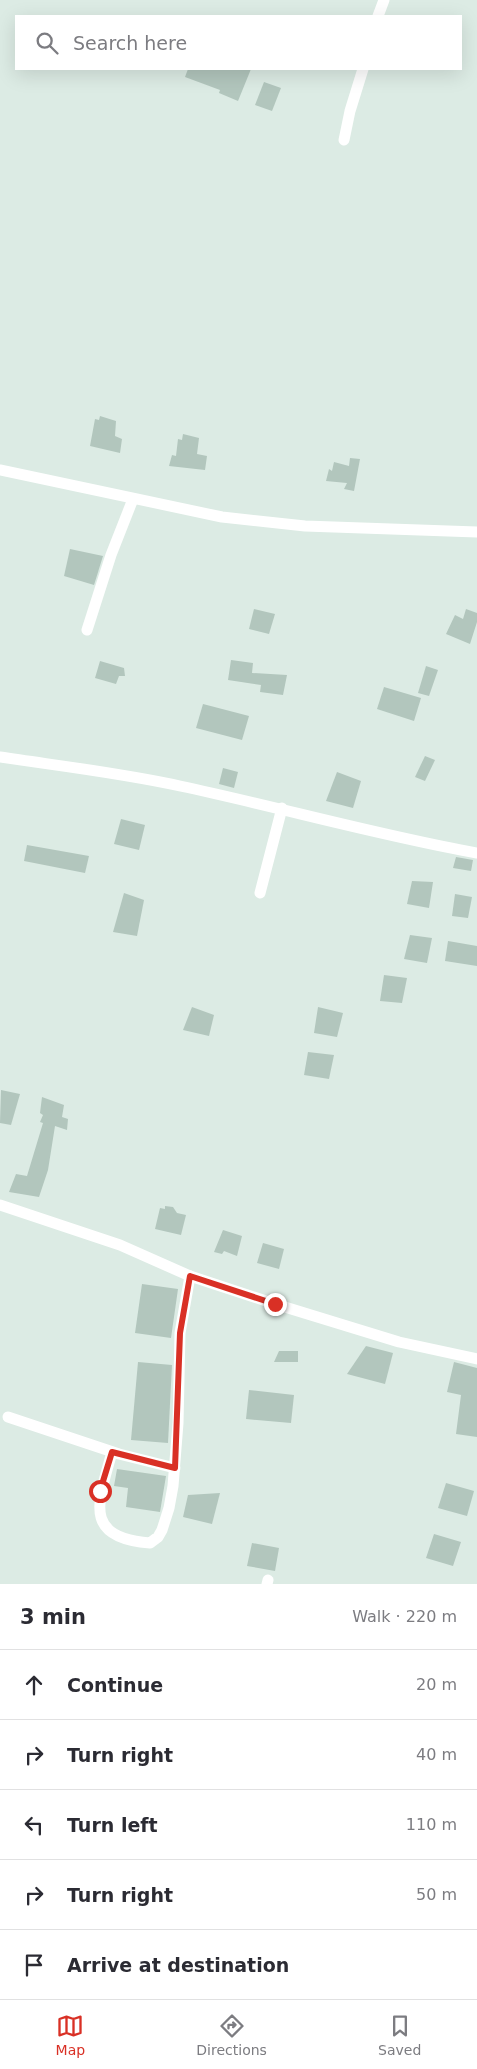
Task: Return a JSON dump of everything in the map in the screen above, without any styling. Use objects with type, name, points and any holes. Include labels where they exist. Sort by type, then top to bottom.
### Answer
[{"type":"street","points":[[378,15],[384,0]]},
{"type":"street","points":[[344,140],[362,70]]},
{"type":"street","points":[[0,470],[222,517],[305,526],[477,532]]},
{"type":"street","points":[[87,630],[111,555],[133,499]]},
{"type":"street","points":[[0,757],[178,786],[282,808],[403,840],[477,853]]},
{"type":"street","points":[[260,893],[282,808]]},
{"type":"street","points":[[0,1205],[120,1245],[190,1276],[389,1339],[429,1350],[477,1359]]},
{"type":"street","points":[[112,1452],[100,1491],[99,1506],[104,1527],[114,1535],[133,1542],[150,1543],[158,1537],[169,1508],[175,1468],[180,1333],[190,1276]]},
{"type":"street","points":[[8,1417],[112,1452],[175,1468]]},
{"type":"building","points":[[188,70],[251,70],[238,101],[219,93],[220,90],[185,77]]},
{"type":"building","points":[[264,82],[281,88],[272,111],[255,105]]},
{"type":"building","points":[[100,416],[116,421],[115,436],[122,439],[120,453],[90,446],[95,419],[99,420]]},
{"type":"building","points":[[183,434],[199,438],[197,454],[207,456],[205,470],[169,466],[172,455],[176,456],[178,439],[182,440]]},
{"type":"building","points":[[350,458],[360,459],[354,491],[344,489],[347,483],[326,481],[329,469],[332,471],[334,462],[349,466]]},
{"type":"building","points":[[70,549],[103,556],[94,585],[64,576]]},
{"type":"building","points":[[254,609],[275,614],[269,634],[249,629]]},
{"type":"building","points":[[466,609],[477,613],[477,622],[470,644],[446,634],[455,615],[463,619]]},
{"type":"building","points":[[231,660],[253,663],[252,673],[287,675],[283,695],[260,692],[261,685],[228,680]]},
{"type":"building","points":[[100,661],[124,668],[125,676],[119,676],[116,684],[95,678]]},
{"type":"building","points":[[426,666],[438,670],[429,696],[418,693]]},
{"type":"building","points":[[384,687],[421,698],[414,721],[377,709]]},
{"type":"building","points":[[203,704],[249,716],[242,740],[196,728]]},
{"type":"building","points":[[425,756],[435,760],[425,781],[415,777]]},
{"type":"building","points":[[223,768],[238,772],[234,788],[219,784]]},
{"type":"building","points":[[337,772],[361,781],[353,808],[326,801]]},
{"type":"building","points":[[121,819],[145,825],[139,850],[114,844]]},
{"type":"building","points":[[27,845],[89,856],[85,873],[24,861]]},
{"type":"building","points":[[456,857],[473,860],[471,871],[453,868]]},
{"type":"building","points":[[412,881],[433,882],[429,908],[407,904]]},
{"type":"building","points":[[124,893],[144,900],[137,936],[113,932]]},
{"type":"building","points":[[455,894],[472,897],[468,918],[452,916]]},
{"type":"building","points":[[410,935],[432,938],[427,963],[404,959]]},
{"type":"building","points":[[448,941],[477,946],[477,966],[445,961]]},
{"type":"building","points":[[384,975],[407,978],[402,1003],[380,1001]]},
{"type":"building","points":[[192,1007],[214,1015],[209,1036],[183,1030]]},
{"type":"building","points":[[318,1007],[343,1013],[337,1037],[314,1033]]},
{"type":"building","points":[[308,1052],[334,1055],[329,1079],[304,1075]]},
{"type":"building","points":[[1,1090],[20,1094],[11,1125],[0,1123]]},
{"type":"building","points":[[42,1097],[64,1105],[62,1117],[68,1119],[67,1130],[55,1126],[48,1170],[39,1197],[9,1192],[16,1174],[27,1176],[43,1123],[40,1122],[43,1115],[40,1113]]},
{"type":"building","points":[[165,1206],[173,1207],[177,1213],[186,1215],[181,1235],[155,1229],[160,1208],[165,1209]]},
{"type":"building","points":[[223,1230],[242,1236],[237,1256],[224,1251],[222,1254],[214,1252]]},
{"type":"building","points":[[263,1243],[284,1249],[279,1269],[257,1263]]},
{"type":"building","points":[[142,1284],[178,1289],[171,1338],[135,1333]]},
{"type":"building","points":[[366,1346],[393,1353],[385,1384],[347,1374]]},
{"type":"building","points":[[279,1351],[298,1351],[298,1362],[274,1362]]},
{"type":"building","points":[[138,1362],[172,1365],[168,1443],[131,1440]]},
{"type":"building","points":[[454,1362],[477,1368],[477,1437],[456,1434],[461,1395],[447,1392]]},
{"type":"building","points":[[249,1390],[294,1395],[291,1423],[246,1419]]},
{"type":"building","points":[[117,1469],[166,1476],[160,1512],[126,1507],[128,1488],[114,1486]]},
{"type":"building","points":[[446,1483],[474,1491],[467,1516],[438,1508]]},
{"type":"building","points":[[220,1493],[212,1524],[183,1517],[188,1495]]},
{"type":"building","points":[[434,1534],[461,1542],[453,1566],[426,1558]]},
{"type":"building","points":[[252,1543],[279,1548],[275,1571],[247,1566]]},
{"type":"route","points":[[100,1491],[112,1452],[175,1468],[180,1333],[190,1276],[275,1304]]}]
